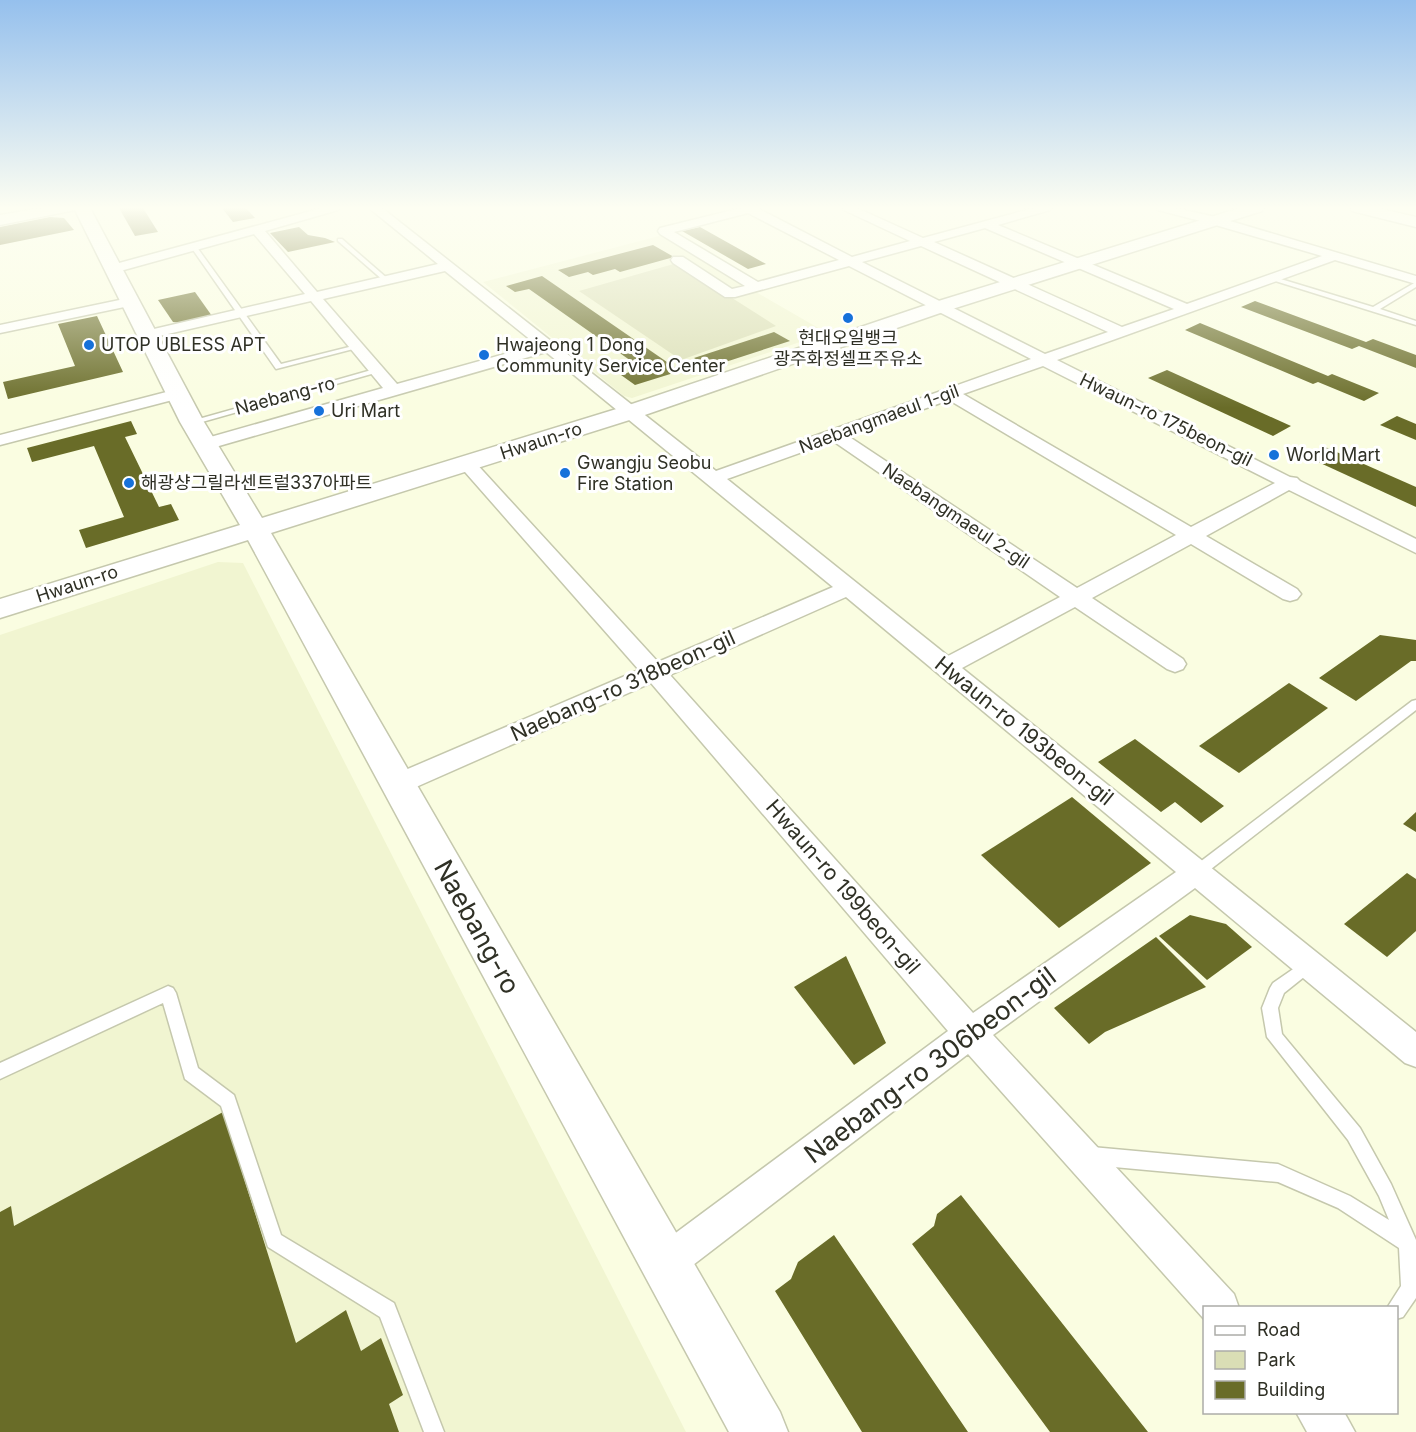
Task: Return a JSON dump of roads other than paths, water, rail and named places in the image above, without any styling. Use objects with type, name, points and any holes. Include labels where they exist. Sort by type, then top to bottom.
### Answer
[{"type":"street","name":"Naebang-ro","points":[[116,275],[192,422],[255,528],[760,1432]]},
{"type":"street","points":[[295,275],[394,391]]},
{"type":"street","points":[[146,335],[409,275]]},
{"type":"street","name":"Hwaun-ro 193beon-gil","points":[[459,275],[714,478],[1416,1052]]},
{"type":"street","points":[[701,275],[730,294],[799,275]]},
{"type":"street","points":[[734,275],[753,287]]},
{"type":"street","name":"Hwaun-ro 175beon-gil","points":[[877,275],[1416,547]]},
{"type":"street","points":[[992,275],[1120,333]]},
{"type":"street","name":"Hwaun-ro","points":[[0,609],[631,412],[939,307],[1041,275]]},
{"type":"street","points":[[1107,275],[1187,309]]},
{"type":"street","name":"Hwaun-ro 175beon-gil","points":[[1044,360],[1285,275]]},
{"type":"street","points":[[1394,275],[1416,282]]},
{"type":"street","points":[[0,329],[129,302]]},
{"type":"street","points":[[206,444],[549,346]]},
{"type":"street","name":"Naebangmaeul 1-gil","points":[[714,478],[1044,360]]},
{"type":"street","points":[[0,440],[178,394]]},
{"type":"street","points":[[951,394],[1290,594]]},
{"type":"street","name":"Naebangmaeul 2-gil","points":[[835,435],[1175,664]]},
{"type":"street","name":"Hwaun-ro 199beon-gil","points":[[467,464],[654,672],[970,1033],[1218,1306]]},
{"type":"street","points":[[946,667],[1193,537],[1291,482]]},
{"type":"street","name":"Naebang-ro 318beon-gil","points":[[398,784],[849,588]]},
{"type":"street","name":"Naebang-ro 306beon-gil","points":[[667,1262],[970,1033],[1197,872]]},
{"type":"lane","points":[[213,275],[279,367],[357,347]]},
{"type":"lane","points":[[380,275],[386,280]]},
{"type":"lane","points":[[1274,279],[1416,323]]},
{"type":"lane","points":[[1374,310],[1416,282]]},
{"type":"lane","name":"Naebang-ro","points":[[192,422],[378,371]]},
{"type":"lane","points":[[1197,872],[1416,704]]},
{"type":"lane","points":[[1299,972],[1278,988],[1270,1008],[1275,1037],[1354,1134],[1412,1243],[1411,1288],[1398,1307]]},
{"type":"lane","points":[[0,1071],[168,993],[191,1073],[228,1101],[274,1241],[387,1310],[434,1432]]},
{"type":"lane","points":[[1082,1155],[1278,1173],[1344,1202],[1412,1243]]},
{"type":"place","name":"현대오일뱅크 광주화정셀프주유소","points":[[848,318]]},
{"type":"place","name":"UTOP UBLESS APT","points":[[89,345]]},
{"type":"place","name":"Hwajeong 1 Dong Community Service Center","points":[[484,355]]},
{"type":"place","name":"Uri Mart","points":[[319,411]]},
{"type":"place","name":"World Mart","points":[[1274,455]]},
{"type":"place","name":"Gwangju Seobu Fire Station","points":[[565,473]]},
{"type":"place","name":"해광샹그릴라센트럴337아파트","points":[[129,483]]}]
